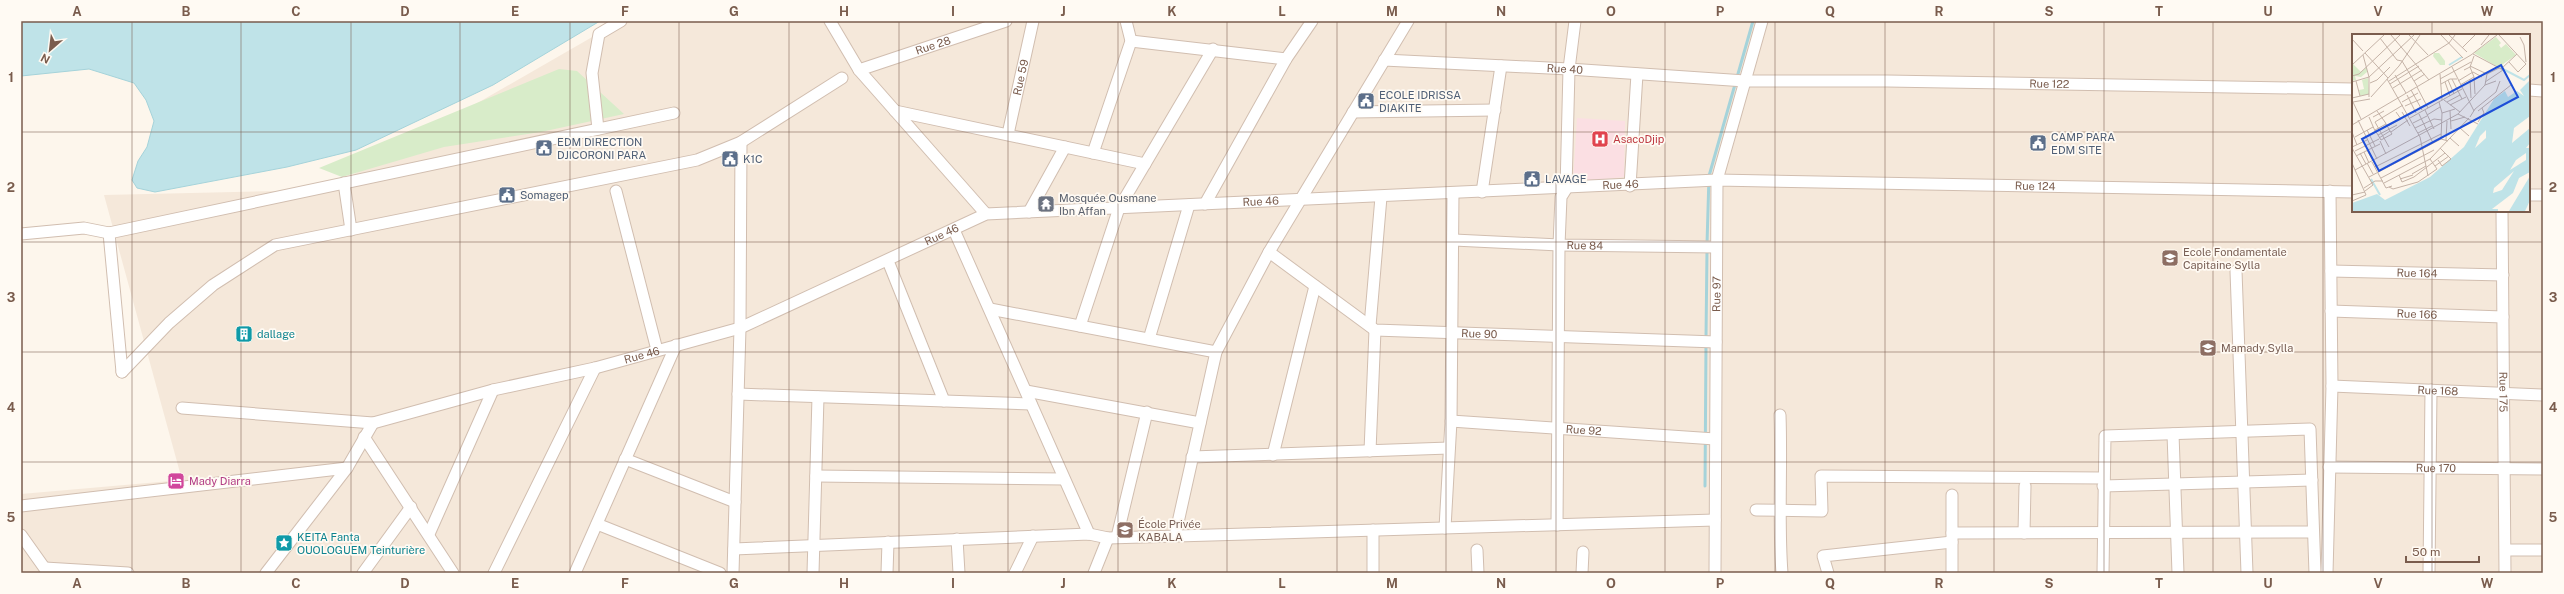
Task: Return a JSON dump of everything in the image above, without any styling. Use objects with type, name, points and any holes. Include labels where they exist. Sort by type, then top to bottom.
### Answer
[{"type":"street","points":[[598,130],[592,73],[599,34],[621,21]]},
{"type":"street","points":[[830,21],[859,70],[986,214]]},
{"type":"street","name":"Rue 28","points":[[859,70],[1006,21]]},
{"type":"street","name":"Rue 59","points":[[1008,134],[1033,21]]},
{"type":"street","points":[[1093,153],[1131,41],[1126,21]]},
{"type":"street","points":[[1205,204],[1286,58],[1312,21]]},
{"type":"street","points":[[1175,536],[1216,352],[1269,252],[1408,21]]},
{"type":"street","points":[[1557,525],[1557,337],[1559,245],[1561,197],[1566,189],[1569,69],[1575,21]]},
{"type":"street","name":"Rue 97","points":[[1715,573],[1715,520],[1708,439],[1709,343],[1716,247],[1717,180],[1762,21]]},
{"type":"street","points":[[1131,41],[1286,58]]},
{"type":"street","points":[[1080,326],[1119,208],[1213,49]]},
{"type":"street","name":"Rue 40","points":[[1384,60],[1569,69],[1745,82]]},
{"type":"street","points":[[1482,192],[1502,66]]},
{"type":"street","points":[[1630,186],[1637,74]]},
{"type":"street","points":[[109,233],[122,372],[169,323],[213,285],[275,245],[697,160],[742,142],[842,78]]},
{"type":"street","name":"Rue 122","points":[[1745,82],[1887,81],[2352,89]]},
{"type":"street","points":[[2530,90],[2543,91]]},
{"type":"street","points":[[1353,112],[1495,110]]},
{"type":"street","points":[[895,111],[1145,164]]},
{"type":"street","points":[[21,234],[84,228],[109,233],[674,113]]},
{"type":"street","points":[[733,573],[740,328],[742,142]]},
{"type":"street","points":[[1029,212],[1065,146]]},
{"type":"street","name":"Rue 46","points":[[182,408],[373,423],[494,390],[595,368],[740,328],[888,261],[986,214],[1566,189],[1717,180]]},
{"type":"street","name":"Rue 124","points":[[1717,180],[2352,192]]},
{"type":"street","points":[[344,183],[351,230]]},
{"type":"street","points":[[616,191],[657,350]]},
{"type":"street","points":[[2327,573],[2332,386],[2330,191]]},
{"type":"street","points":[[1445,528],[1451,421],[1454,240],[1453,193]]},
{"type":"street","points":[[2530,195],[2543,195]]},
{"type":"street","points":[[1370,451],[1372,328],[1381,197]]},
{"type":"street","points":[[1149,339],[1189,205]]},
{"type":"street","name":"Rue 175","points":[[2502,212],[2505,573]]},
{"type":"street","points":[[954,230],[1089,534]]},
{"type":"street","name":"Rue 84","points":[[1454,240],[1559,245],[1700,248],[1716,247]]},
{"type":"street","points":[[1269,252],[1372,328]]},
{"type":"street","points":[[888,261],[944,401]]},
{"type":"street","points":[[2236,271],[2247,573]]},
{"type":"street","name":"Rue 164","points":[[2331,271],[2503,275]]},
{"type":"street","points":[[1273,455],[1315,286]]},
{"type":"street","points":[[990,309],[1216,352]]},
{"type":"street","name":"Rue 166","points":[[2331,311],[2504,317]]},
{"type":"street","name":"Rue 90","points":[[1372,328],[1452,333],[1709,343]]},
{"type":"street","points":[[575,573],[676,345]]},
{"type":"street","points":[[494,573],[595,368]]},
{"type":"street","name":"Rue 168","points":[[2332,386],[2543,395]]},
{"type":"street","points":[[429,534],[494,390]]},
{"type":"street","points":[[2429,573],[2431,390]]},
{"type":"street","points":[[1026,391],[1147,412],[1200,423]]},
{"type":"street","points":[[738,394],[1031,404]]},
{"type":"street","points":[[813,573],[818,397]]},
{"type":"street","points":[[1094,573],[1112,538],[1147,412]]},
{"type":"street","points":[[1780,415],[1781,511],[1779,544],[1782,573]]},
{"type":"street","name":"Rue 92","points":[[1451,421],[1708,439]]},
{"type":"street","points":[[266,573],[347,468],[373,423]]},
{"type":"street","points":[[2103,573],[2103,482],[2105,436],[2310,429],[2315,573]]},
{"type":"street","points":[[2173,434],[2178,573]]},
{"type":"street","points":[[364,437],[429,534],[453,573]]},
{"type":"street","points":[[1192,457],[1450,448]]},
{"type":"street","points":[[625,459],[735,502]]},
{"type":"street","name":"Rue 170","points":[[2330,467],[2543,469]]},
{"type":"street","points":[[21,506],[347,468]]},
{"type":"street","points":[[816,476],[1064,479]]},
{"type":"street","points":[[1756,510],[1822,511],[1820,476],[2175,484],[2312,480]]},
{"type":"street","points":[[2024,533],[2025,486]]},
{"type":"street","points":[[1952,495],[1952,573]]},
{"type":"street","points":[[363,573],[411,507]]},
{"type":"street","points":[[734,549],[1089,534],[1112,538],[1715,520]]},
{"type":"street","points":[[597,524],[720,573]]},
{"type":"street","points":[[1373,530],[1373,573]]},
{"type":"street","points":[[1828,573],[1823,556],[1952,538],[2024,533],[2313,532]]},
{"type":"street","points":[[21,534],[46,571],[128,573]]},
{"type":"street","points":[[1015,573],[1033,536]]},
{"type":"street","points":[[957,540],[958,573]]},
{"type":"street","points":[[887,573],[888,542]]},
{"type":"street","points":[[1477,550],[1478,573]]},
{"type":"street","points":[[2506,550],[2543,550]]},
{"type":"street","points":[[1582,573],[1583,552]]},
{"type":"shaded area","points":[[620,21],[2543,21],[2543,573],[21,573],[21,494],[182,480],[104,195],[326,190]]},
{"type":"shaded area","name":"AsacoDjip","points":[[1577,118],[1625,121],[1624,177],[1573,182]]},
{"type":"green space","points":[[559,69],[577,71],[624,114],[541,132],[444,147],[342,177],[319,168]]},
{"type":"water","points":[[21,21],[600,21],[493,85],[356,150],[287,167],[155,192],[137,188],[132,180],[138,161],[147,147],[154,121],[146,100],[134,83],[89,69],[21,76]]},
{"type":"waterway","points":[[1707,244],[1709,176],[1753,21]]},
{"type":"waterway","points":[[1706,338],[1707,250]]},
{"type":"waterway","points":[[1705,486],[1706,344]]},
{"type":"place","name":"ECOLE IDRISSA DIAKITE","points":[[1366,101]]},
{"type":"place","name":"AsacoDjip","points":[[1600,139]]},
{"type":"place","name":"CAMP PARA EDM SITE","points":[[2038,143]]},
{"type":"place","name":"EDM DIRECTION DJICORONI PARA","points":[[544,148]]},
{"type":"place","name":"K1C","points":[[730,159]]},
{"type":"place","name":"LAVAGE","points":[[1532,179]]},
{"type":"place","name":"Somagep","points":[[507,195]]},
{"type":"place","name":"Mosquée Ousmane Ibn Affan","points":[[1046,204]]},
{"type":"place","name":"Ecole Fondamentale Capitaine Sylla","points":[[2170,258]]},
{"type":"place","name":"dallage","points":[[244,334]]},
{"type":"place","name":"Mamady Sylla","points":[[2208,348]]},
{"type":"place","name":"Mady Diarra","points":[[176,481]]},
{"type":"place","name":"École Privée KABALA","points":[[1125,530]]},
{"type":"place","name":"KEITA Fanta OUOLOGUEM Teinturière","points":[[284,543]]}]
